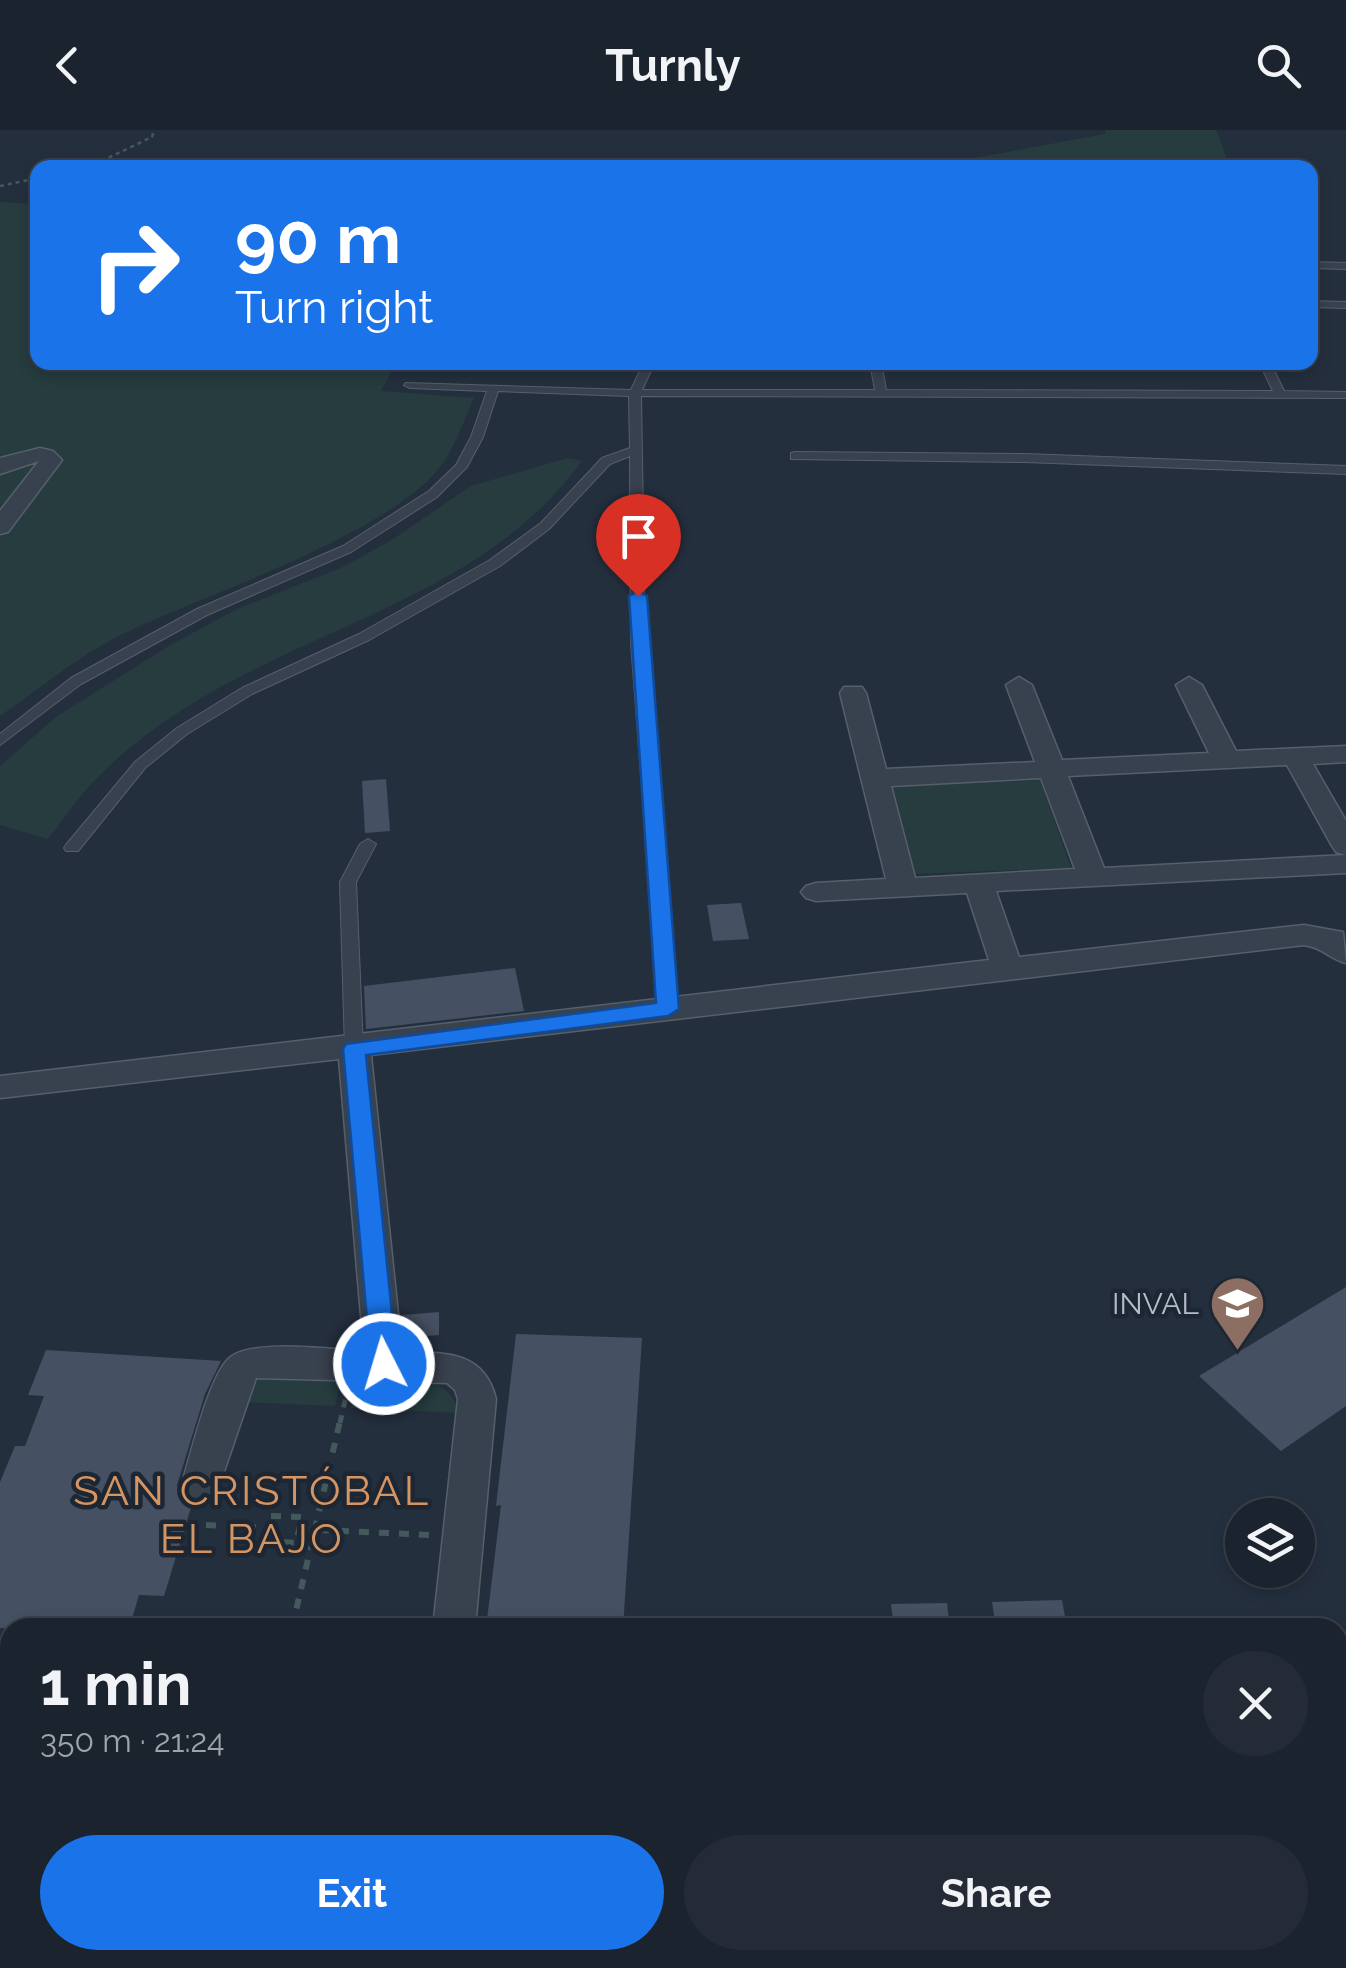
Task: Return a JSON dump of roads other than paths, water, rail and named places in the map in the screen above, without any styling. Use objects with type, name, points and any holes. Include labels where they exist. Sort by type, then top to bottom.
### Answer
[{"type":"street","points":[[0,467],[20,456],[39,454],[52,460],[0,526]]},
{"type":"street","points":[[1020,685],[1093,877]]},
{"type":"street","points":[[1189,685],[1226,759]]},
{"type":"street","points":[[852,693],[903,887]]},
{"type":"street","points":[[876,778],[1346,754]]},
{"type":"street","points":[[1295,756],[1346,846]]},
{"type":"street","points":[[816,892],[1346,864]]},
{"type":"street","points":[[978,883],[1007,966]]},
{"type":"street","points":[[0,1088],[354,1049],[1007,966],[1304,934],[1332,939],[1346,953]]},
{"type":"street","points":[[354,1049],[368,1364]]},
{"type":"street","points":[[201,1486],[236,1377],[243,1368],[254,1363],[452,1368],[472,1381],[477,1399],[455,1618]]},
{"type":"lane","points":[[1318,265],[1346,266]]},
{"type":"lane","points":[[1318,304],[1346,305]]},
{"type":"lane","points":[[646,370],[635,393],[638,643],[668,1009]]},
{"type":"lane","points":[[876,370],[881,394]]},
{"type":"lane","points":[[1268,370],[1280,394]]},
{"type":"lane","points":[[410,384],[635,393],[1346,395]]},
{"type":"lane","points":[[0,740],[76,681],[202,612],[347,549],[433,494],[461,467],[477,437],[493,390]]},
{"type":"lane","points":[[72,848],[140,766],[182,732],[247,691],[396,620],[494,563],[545,526],[606,460],[636,450]]},
{"type":"lane","points":[[795,456],[1006,458],[1346,470]]},
{"type":"lane","points":[[354,1049],[348,882],[368,844]]},
{"type":"place","name":"INVAL","points":[[1238,1352]]},
{"type":"district","name":"SAN CRISTÓBAL EL BAJO","points":[[252,1514]]}]
